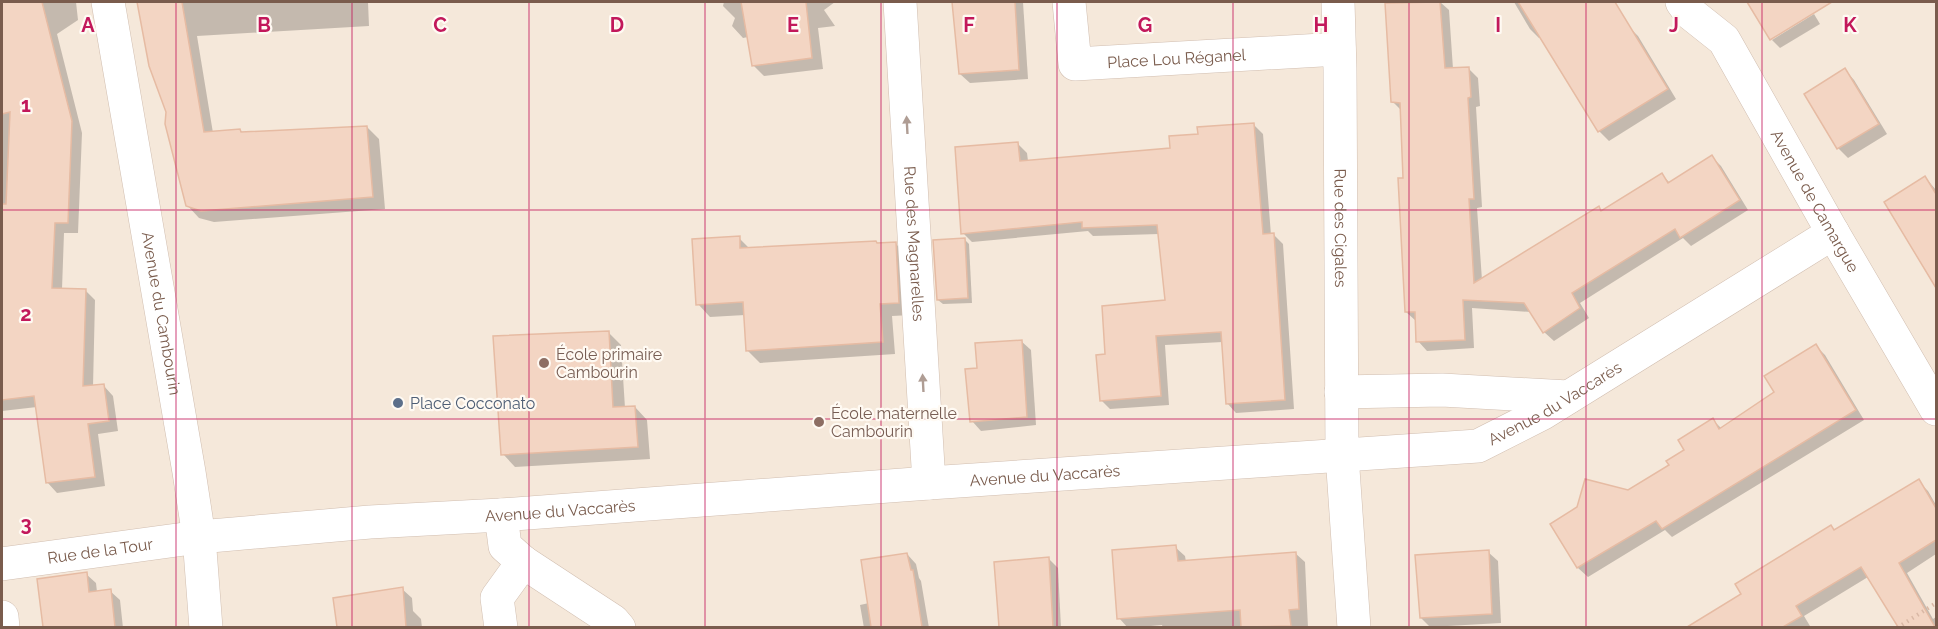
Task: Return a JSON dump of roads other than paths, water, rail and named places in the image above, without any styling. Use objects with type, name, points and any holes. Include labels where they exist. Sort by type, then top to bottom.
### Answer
[{"type":"street","name":"Avenue du Cambourin","points":[[108,2],[199,537],[206,627]]},
{"type":"street","name":"Rue des Magnarelles","points":[[900,2],[928,483]]},
{"type":"street","name":"Place Lou Réganel","points":[[1069,2],[1075,64],[1339,49]]},
{"type":"street","name":"Rue des Cigales","points":[[1338,2],[1342,455],[1354,627]]},
{"type":"street","name":"Avenue de Camargue","points":[[1682,2],[1690,13],[1724,40],[1936,409]]},
{"type":"street","name":"Avenue du Vaccarès","points":[[199,537],[370,522],[501,515],[928,483],[1478,446],[1568,397],[1833,233]]},
{"type":"street","points":[[1341,392],[1442,390],[1568,397]]},
{"type":"street","points":[[501,515],[505,546],[523,562],[619,627]]},
{"type":"street","name":"Rue de la Tour","points":[[2,564],[199,537]]},
{"type":"street","points":[[501,627],[497,598],[523,562]]},
{"type":"street","points":[[2,617],[3,627]]},
{"type":"place","name":"École primaire Cambourin","points":[[544,363]]},
{"type":"place","name":"Place Cocconato","points":[[398,403]]},
{"type":"place","name":"École maternelle Cambourin","points":[[819,422]]}]
